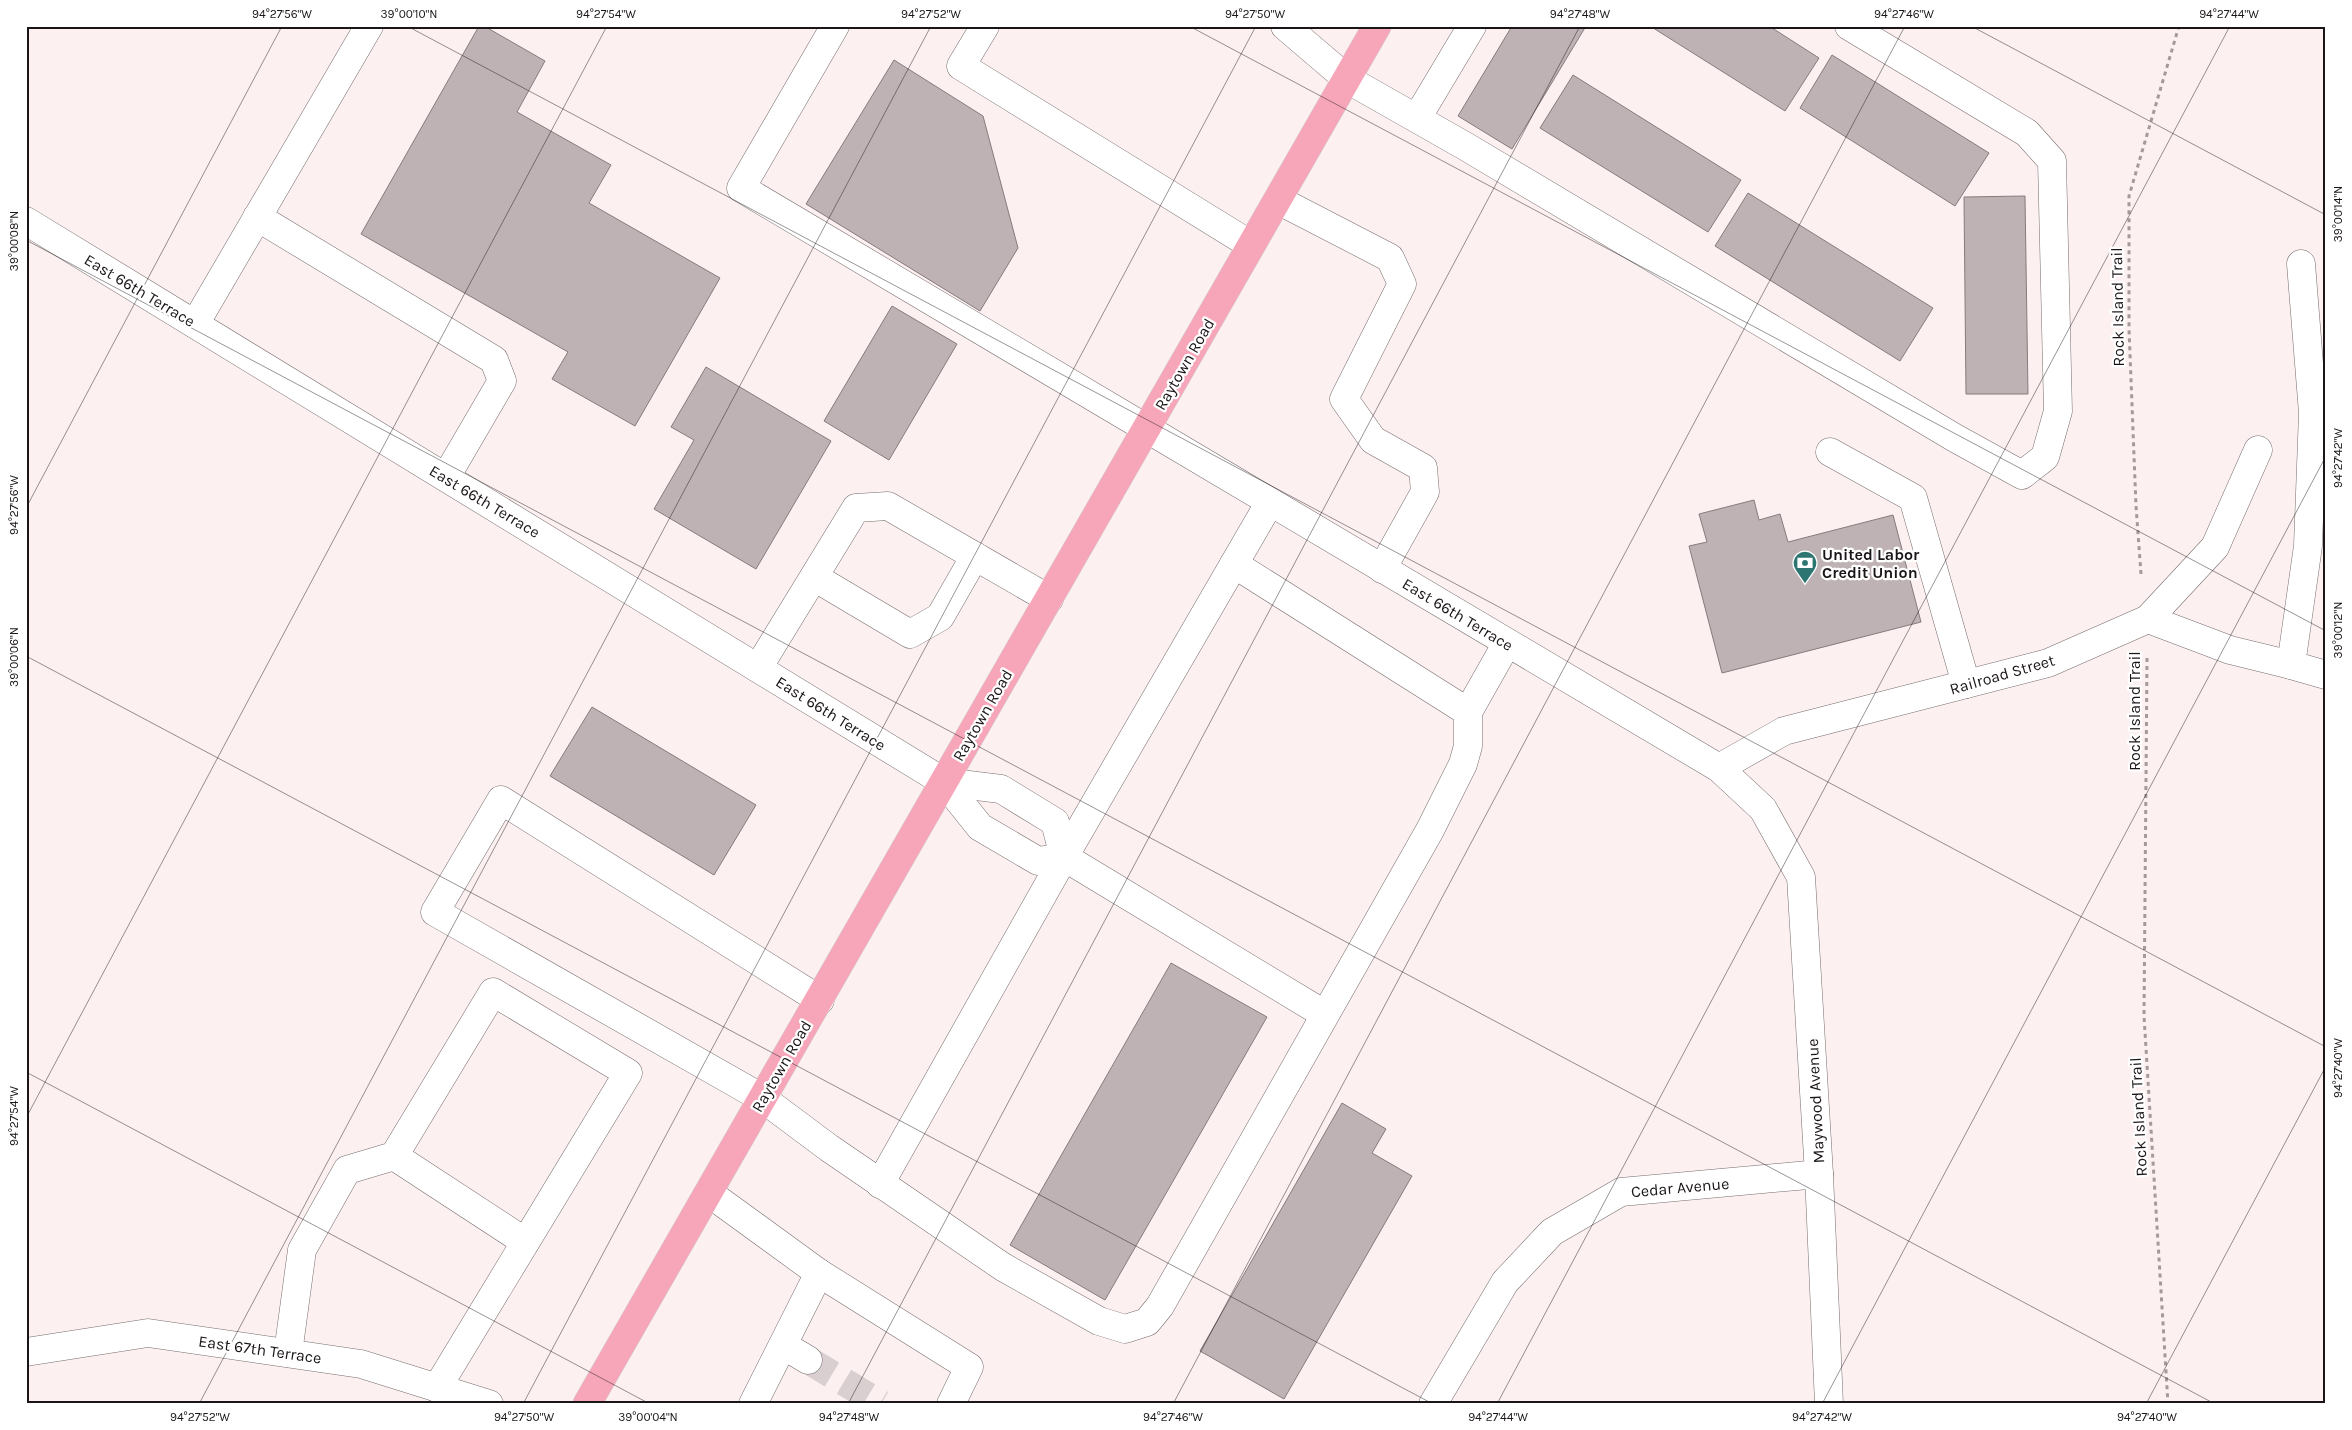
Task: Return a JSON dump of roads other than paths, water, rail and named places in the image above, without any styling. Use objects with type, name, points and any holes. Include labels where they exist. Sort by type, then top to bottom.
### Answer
[{"type":"main road","name":"Raytown Road","points":[[587,1404],[1377,26]]},
{"type":"street","points":[[195,324],[369,26]]},
{"type":"street","name":"East 66th Terrace","points":[[835,26],[741,188],[1719,768],[1763,809]]},
{"type":"street","points":[[985,26],[961,66],[1252,246]]},
{"type":"street","points":[[1285,26],[1347,78],[1946,433],[2022,475],[2046,457],[2058,411],[2052,161],[2027,133],[1849,26]]},
{"type":"street","points":[[1417,118],[1472,26]]},
{"type":"street","points":[[1278,200],[1390,258],[1402,284],[1344,398],[1373,440],[1424,468],[1425,492],[1382,568]]},
{"type":"street","points":[[257,217],[494,360],[502,381],[446,478]]},
{"type":"street","name":"East 66th Terrace","points":[[26,220],[944,782]]},
{"type":"street","points":[[2291,665],[2308,546],[2313,413],[2301,264]]},
{"type":"street","name":"Railroad Street","points":[[1719,768],[1784,731],[2048,663],[2146,620],[2215,547],[2258,450]]},
{"type":"street","points":[[1830,452],[1913,498],[1966,684]]},
{"type":"street","points":[[880,1184],[1064,856],[1270,502]]},
{"type":"street","points":[[758,668],[856,508],[888,506],[1049,599]]},
{"type":"street","points":[[814,576],[910,634],[940,617],[975,556]]},
{"type":"street","points":[[1234,564],[1468,712]]},
{"type":"street","points":[[2146,620],[2230,650],[2326,676]]},
{"type":"street","points":[[820,1000],[501,800],[436,912],[762,1098],[880,1184],[1003,1267],[1098,1321],[1125,1329],[1147,1322],[1160,1306],[1430,830],[1463,764],[1468,746],[1468,712],[1508,643]]},
{"type":"street","points":[[944,782],[1001,789],[1055,822],[1064,856]]},
{"type":"street","points":[[944,782],[980,827],[1038,861],[1064,856],[1324,1014]]},
{"type":"street","name":"Maywood Avenue","points":[[1763,809],[1801,877],[1819,1174],[1830,1404]]},
{"type":"street","points":[[288,1353],[302,1250],[347,1170],[394,1156],[493,992],[628,1073],[437,1388]]},
{"type":"street","points":[[394,1156],[524,1242]]},
{"type":"street","name":"Cedar Avenue","points":[[1433,1404],[1505,1282],[1552,1232],[1621,1192],[1819,1174]]},
{"type":"street","points":[[708,1193],[819,1273],[969,1367],[952,1404]]},
{"type":"street","points":[[753,1404],[819,1273]]},
{"type":"street","name":"East 67th Terrace","points":[[26,1352],[148,1333],[361,1364],[489,1404]]},
{"type":"street","points":[[783,1345],[808,1360]]},
{"type":"tunnel","points":[[808,1360],[881,1404]]},
{"type":"place","name":"United Labor Credit Union","points":[[1805,584]]}]
